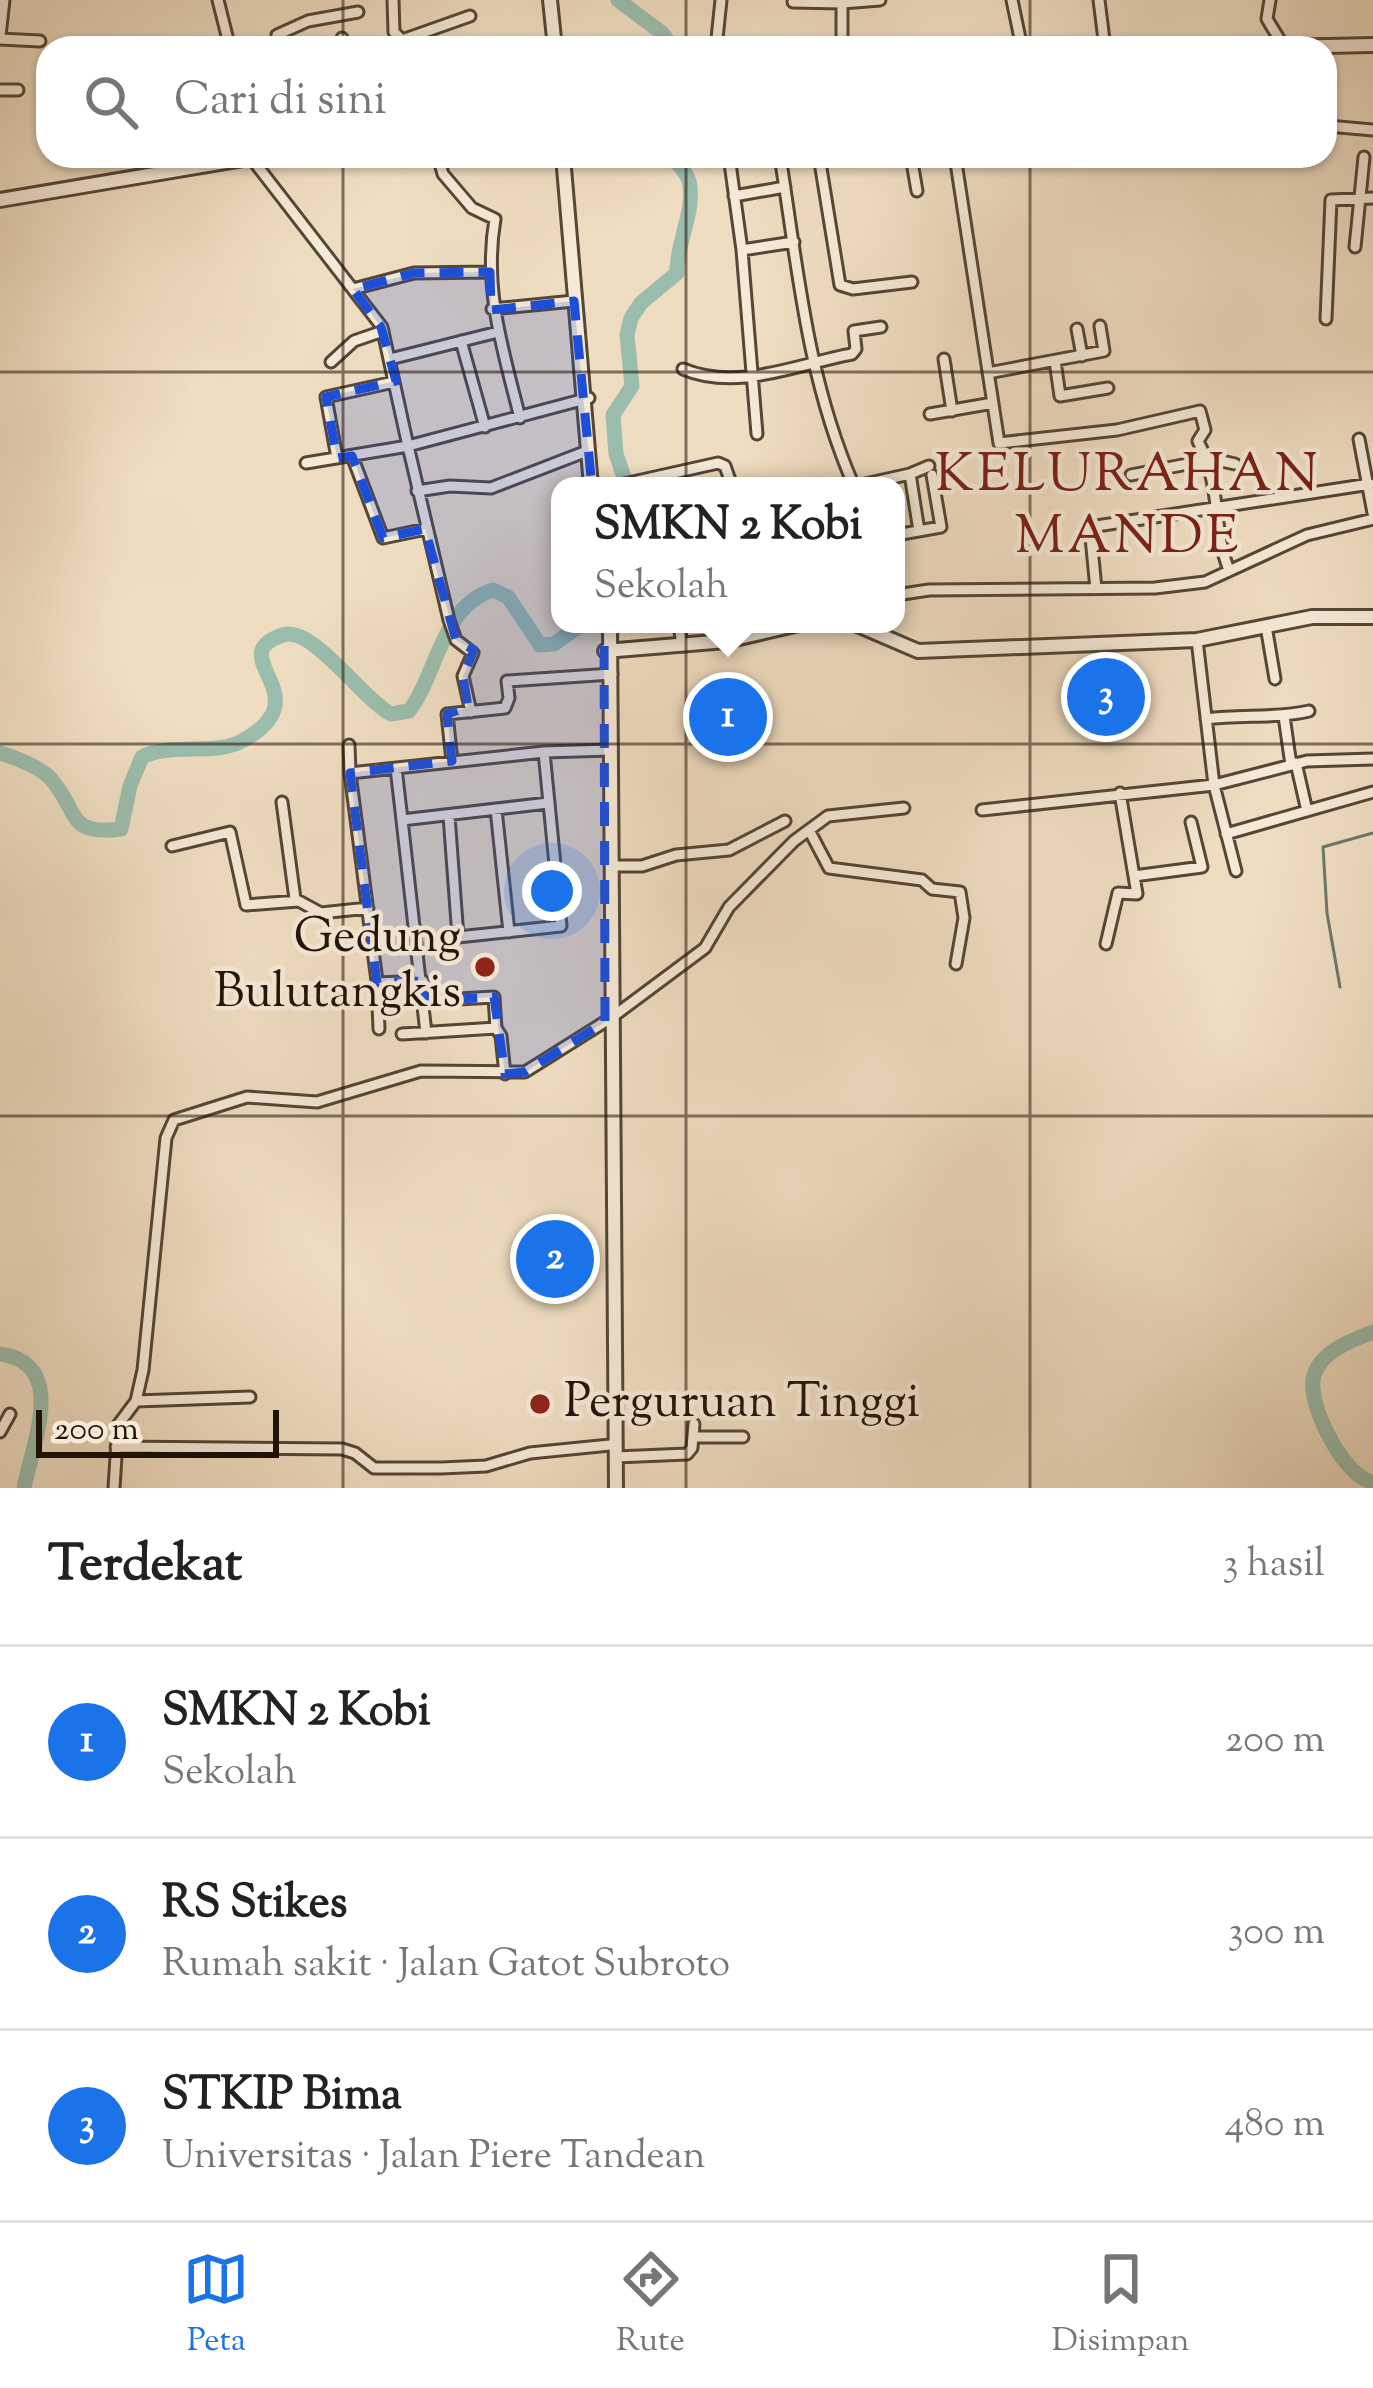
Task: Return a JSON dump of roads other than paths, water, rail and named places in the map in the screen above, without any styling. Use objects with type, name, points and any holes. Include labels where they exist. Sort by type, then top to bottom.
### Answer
[{"type":"street","points":[[4,0],[0,38],[36,40]]},
{"type":"street","points":[[218,0],[227,36]]},
{"type":"street","points":[[393,0],[395,36]]},
{"type":"street","points":[[554,0],[558,36]]},
{"type":"street","points":[[717,36],[721,0]]},
{"type":"street","points":[[793,2],[880,0]]},
{"type":"street","points":[[1012,0],[1020,36]]},
{"type":"street","points":[[1100,0],[1104,36]]},
{"type":"street","points":[[1270,0],[1267,19],[1277,36]]},
{"type":"street","points":[[842,3],[842,36]]},
{"type":"street","points":[[278,36],[308,21],[358,12]]},
{"type":"street","points":[[416,36],[470,16]]},
{"type":"street","points":[[394,32],[400,36]]},
{"type":"street","points":[[1337,46],[1373,45]]},
{"type":"street","points":[[0,90],[18,90]]},
{"type":"street","points":[[1337,127],[1373,130]]},
{"type":"street","points":[[1354,247],[1364,157]]},
{"type":"street","points":[[0,200],[195,168]]},
{"type":"street","points":[[263,168],[382,331],[448,620],[456,640],[473,653],[463,676],[471,712]]},
{"type":"street","points":[[441,168],[472,208],[495,219],[492,309],[520,418]]},
{"type":"street","points":[[568,168],[586,451],[592,477]]},
{"type":"street","points":[[730,168],[757,434]]},
{"type":"street","points":[[782,168],[812,362],[831,436],[851,477]]},
{"type":"street","points":[[821,168],[841,287],[912,282]]},
{"type":"street","points":[[912,168],[917,190]]},
{"type":"street","points":[[957,168],[999,443],[1118,430],[1199,411],[1205,430],[1198,441],[1215,480],[1219,543],[1229,572]]},
{"type":"street","points":[[734,196],[785,187]]},
{"type":"street","points":[[1326,320],[1331,200],[1373,198]]},
{"type":"street","points":[[742,250],[794,242]]},
{"type":"street","points":[[574,256],[574,301],[593,477]]},
{"type":"street","points":[[353,289],[414,273],[490,272]]},
{"type":"street","points":[[492,309],[574,301]]},
{"type":"street","points":[[988,373],[1104,352],[1100,326]]},
{"type":"street","points":[[683,369],[714,379],[751,377],[856,352],[854,331],[880,327]]},
{"type":"street","points":[[1077,329],[1082,356]]},
{"type":"street","points":[[331,362],[354,341],[382,331]]},
{"type":"street","points":[[390,359],[498,332]]},
{"type":"street","points":[[461,341],[484,427]]},
{"type":"street","points":[[944,359],[952,411]]},
{"type":"street","points":[[1055,361],[1060,395],[1108,388]]},
{"type":"street","points":[[337,458],[326,397],[394,382]]},
{"type":"street","points":[[307,463],[408,446],[585,399]]},
{"type":"street","points":[[930,415],[993,404]]},
{"type":"street","points":[[905,594],[1205,582],[1306,535],[1373,516],[1359,439]]},
{"type":"street","points":[[417,491],[490,488],[586,451]]},
{"type":"street","points":[[352,456],[382,538],[426,529]]},
{"type":"street","points":[[1131,475],[1217,459],[1235,464]]},
{"type":"street","points":[[688,477],[718,463],[728,477]]},
{"type":"street","points":[[900,477],[931,471],[941,527],[905,533]]},
{"type":"street","points":[[910,475],[919,531]]},
{"type":"street","points":[[1096,589],[1090,527],[1370,484]]},
{"type":"street","points":[[876,633],[918,651],[1197,640],[1312,617],[1373,617]]},
{"type":"street","points":[[1266,626],[1275,680]]},
{"type":"street","points":[[608,633],[613,1488]]},
{"type":"street","points":[[680,633],[682,646]]},
{"type":"street","points":[[723,633],[726,641]]},
{"type":"street","points":[[609,651],[726,641],[753,633]]},
{"type":"street","points":[[1197,640],[1214,784],[1236,871]]},
{"type":"street","points":[[452,761],[447,714],[505,708],[506,683],[512,679],[609,674]]},
{"type":"street","points":[[1206,719],[1309,711]]},
{"type":"street","points":[[1284,716],[1307,811]]},
{"type":"street","points":[[349,745],[379,1029]]},
{"type":"street","points":[[350,773],[544,752],[609,750]]},
{"type":"street","points":[[608,1020],[609,750]]},
{"type":"street","points":[[448,816],[458,937],[561,926],[544,752]]},
{"type":"street","points":[[982,810],[1214,784],[1293,764],[1373,759]]},
{"type":"street","points":[[396,768],[426,1033]]},
{"type":"street","points":[[1226,834],[1373,792]]},
{"type":"street","points":[[1106,944],[1118,893],[1137,894],[1120,793]]},
{"type":"street","points":[[282,802],[293,895],[321,913],[368,908]]},
{"type":"street","points":[[402,820],[548,803]]},
{"type":"street","points":[[114,1488],[120,1418],[136,1401],[159,1235],[166,1138],[174,1120],[247,1097],[317,1102],[421,1071],[525,1072],[608,1020],[705,948],[729,908],[809,830],[834,813],[904,808]]},
{"type":"street","points":[[496,809],[509,932]]},
{"type":"street","points":[[611,866],[642,866],[676,855],[729,850],[785,821]]},
{"type":"street","points":[[1134,876],[1202,867],[1191,822]]},
{"type":"street","points":[[809,830],[829,868],[922,880],[932,889],[960,892],[964,918],[956,964]]},
{"type":"street","points":[[172,846],[230,832],[246,905],[298,901]]},
{"type":"street","points":[[377,983],[423,981]]},
{"type":"street","points":[[424,1001],[494,997],[505,1074]]},
{"type":"street","points":[[402,1034],[496,1028]]},
{"type":"street","points":[[136,1401],[250,1396]]},
{"type":"street","points":[[0,1432],[10,1414]]},
{"type":"street","points":[[116,1447],[342,1449],[355,1453],[368,1466],[486,1466],[530,1453],[687,1454],[694,1424]]},
{"type":"street","points":[[693,1437],[743,1437]]},
{"type":"waterway","points":[[618,0],[664,36]]},
{"type":"waterway","points":[[624,477],[616,454],[613,415],[632,386],[627,335],[641,303],[677,273],[690,203],[688,177],[681,168]]},
{"type":"waterway","points":[[0,753],[46,775],[82,825],[121,829],[142,757],[166,750],[231,745],[265,724],[274,708],[275,693],[261,654],[266,644],[283,635],[295,635],[322,651],[391,714],[409,711],[451,625],[476,598],[493,590],[508,597],[540,645],[554,644],[569,633]]},
{"type":"waterway","points":[[1340,987],[1327,913],[1323,847],[1373,833]]},
{"type":"waterway","points":[[1373,1332],[1324,1359],[1313,1387],[1321,1420],[1340,1454],[1362,1478],[1373,1482]]},
{"type":"waterway","points":[[0,1354],[21,1361],[34,1373],[40,1389],[38,1429],[24,1488]]},
{"type":"place","name":"STKIP Bima","points":[[1106,697]]},
{"type":"place","name":"SMKN 2 Kobi","points":[[728,717]]},
{"type":"place","name":"Gedung Bulutangkis","points":[[485,967]]},
{"type":"place","name":"RS Stikes","points":[[555,1259]]},
{"type":"place","name":"Perguruan Tinggi","points":[[540,1404]]},
{"type":"district","name":"KELURAHAN MANDE","points":[[1128,508]]}]
